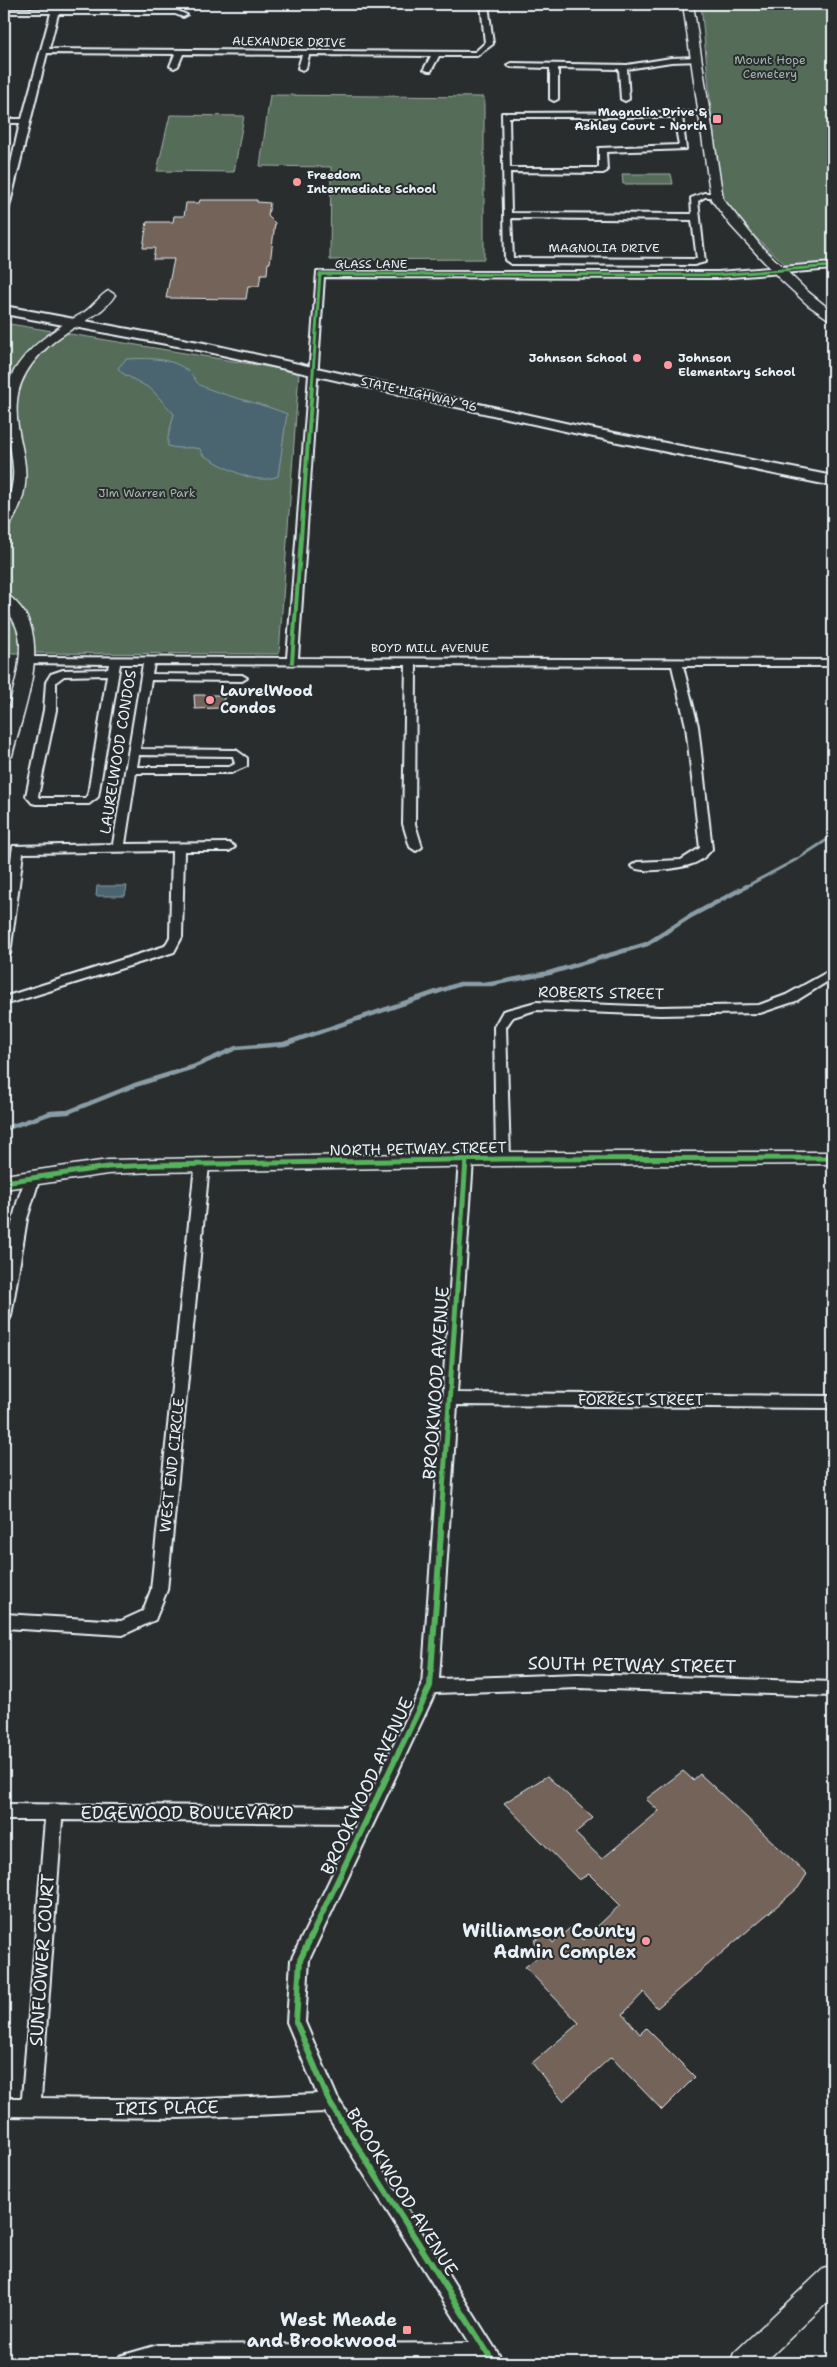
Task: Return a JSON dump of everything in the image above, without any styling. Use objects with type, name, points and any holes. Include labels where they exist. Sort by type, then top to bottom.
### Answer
[{"type":"main road","name":"STATE HIGHWAY 96","points":[[4,310],[74,322],[314,370],[574,429],[833,481]]},
{"type":"street","name":"ALEXANDER DRIVE","points":[[45,51],[477,54],[489,44],[484,4]]},
{"type":"street","points":[[688,4],[717,195],[725,213],[780,272],[814,304],[833,318]]},
{"type":"street","points":[[4,11],[56,8],[176,12],[183,15]]},
{"type":"street","points":[[4,211],[5,195],[56,8]]},
{"type":"street","points":[[174,66],[180,52]]},
{"type":"street","points":[[302,68],[306,53]]},
{"type":"street","points":[[428,69],[436,54]]},
{"type":"street","points":[[511,65],[623,67],[671,60],[697,59]]},
{"type":"street","points":[[554,66],[554,100]]},
{"type":"street","points":[[623,67],[624,99]]},
{"type":"street","name":"MAGNOLIA DRIVE","points":[[705,114],[505,114],[508,258],[511,262],[694,262],[702,260],[694,200],[704,195],[717,195]]},
{"type":"street","points":[[507,170],[603,171],[602,150],[676,149],[683,147],[678,114]]},
{"type":"street","points":[[4,121],[25,121]]},
{"type":"street","points":[[508,215],[695,217]]},
{"type":"street","points":[[780,272],[833,266]]},
{"type":"street","name":"GLASS LANE","points":[[292,662],[320,274],[718,276],[780,272]]},
{"type":"street","points":[[4,523],[17,496],[20,480],[11,418],[15,383],[28,362],[46,343],[74,322],[96,312],[109,295]]},
{"type":"street","points":[[4,598],[18,613],[26,628],[26,660],[4,756]]},
{"type":"street","name":"BOYD MILL AVENUE","points":[[26,660],[114,666],[150,661],[833,663]]},
{"type":"street","name":"LAURELWOOD CONDOS","points":[[118,848],[150,661]]},
{"type":"street","points":[[411,662],[409,824],[416,847]]},
{"type":"street","points":[[637,866],[680,864],[693,861],[706,849],[692,726],[677,663]]},
{"type":"street","points":[[114,666],[94,795],[89,801],[36,801],[32,796],[50,710],[51,682],[55,676],[63,673],[114,666]]},
{"type":"street","points":[[147,677],[242,678]]},
{"type":"street","points":[[132,770],[231,770],[241,766],[241,758],[236,752],[134,752]]},
{"type":"street","points":[[4,1001],[170,949],[176,937],[178,848]]},
{"type":"street","name":"LAURELWOOD CONDOS","points":[[4,954],[17,849],[230,848]]},
{"type":"street","name":"ROBERTS STREET","points":[[503,1160],[500,1027],[508,1014],[536,1006],[670,1011],[760,1009],[791,998],[833,973]]},
{"type":"street","name":"NORTH PETWAY STREET","points":[[4,1182],[108,1167],[466,1160],[833,1158]]},
{"type":"street","name":"BROOKWOOD AVENUE","points":[[466,1160],[430,1686],[300,1960],[296,2022],[330,2103],[490,2358]]},
{"type":"street","name":"WEST END CIRCLE","points":[[4,1621],[122,1628],[149,1615],[159,1590],[202,1165]]},
{"type":"street","points":[[4,1316],[20,1219],[33,1177]]},
{"type":"street","name":"FORREST STREET","points":[[449,1399],[833,1402]]},
{"type":"street","name":"SOUTH PETWAY STREET","points":[[430,1686],[578,1681],[833,1689]]},
{"type":"street","name":"EDGEWOOD BOULEVARD","points":[[4,1812],[369,1814]]},
{"type":"street","name":"SUNFLOWER COURT","points":[[31,2107],[54,1812]]},
{"type":"street","name":"IRIS PLACE","points":[[4,2107],[179,2109],[330,2103]]},
{"type":"street","points":[[744,2363],[833,2279]]},
{"type":"street","points":[[126,2363],[158,2355],[490,2358]]},
{"type":"green space","name":"Mount Hope Cemetery","points":[[701,4],[833,4],[833,262],[788,267],[720,205]]},
{"type":"green space","points":[[270,95],[484,97],[484,259],[330,260],[331,167],[260,166]]},
{"type":"green space","points":[[170,115],[244,116],[234,172],[157,171]]},
{"type":"green space","points":[[622,174],[671,174],[673,184],[623,184]]},
{"type":"green space","name":"Jim Warren Park","points":[[4,323],[299,372],[279,654],[4,653]]},
{"type":"water","points":[[126,359],[159,359],[168,361],[183,367],[198,384],[204,387],[287,414],[278,476],[269,479],[249,477],[239,474],[203,455],[200,449],[168,446],[168,437],[174,414],[151,389],[122,373],[118,368]]},
{"type":"water","points":[[97,886],[127,886],[125,896],[96,896]]},
{"type":"building","name":"Freedom Intermediate School","points":[[200,200],[257,200],[257,202],[270,203],[268,216],[275,223],[270,263],[268,263],[267,274],[261,274],[259,286],[248,286],[246,299],[166,298],[174,259],[153,259],[155,248],[143,248],[147,222],[173,222],[174,216],[184,216],[186,203],[199,203]]},
{"type":"building","points":[[194,695],[226,695],[219,708],[195,709]]},
{"type":"building","name":"Williamson County Admin Complex","points":[[683,1771],[693,1780],[700,1774],[807,1874],[798,1888],[657,2008],[644,1992],[623,2014],[640,2034],[646,2028],[695,2077],[662,2110],[611,2057],[563,2101],[532,2063],[579,2023],[525,1967],[543,1953],[534,1941],[545,1933],[553,1943],[570,1928],[583,1940],[620,1905],[589,1874],[579,1880],[504,1803],[547,1776],[593,1818],[575,1833],[602,1859],[659,1811],[646,1799]]},
{"type":"waterway","points":[[745,887],[799,858],[833,836]]},
{"type":"waterway","points":[[4,1129],[51,1113],[68,1112],[135,1085],[193,1067],[236,1048],[284,1044],[460,984],[491,984],[549,973],[647,944],[689,917],[747,886]]},
{"type":"cycle path","points":[[292,662],[320,274],[718,275],[833,266]]},
{"type":"cycle path","points":[[4,1182],[108,1167],[155,1165],[503,1159],[833,1158]]},
{"type":"cycle path","points":[[466,1160],[430,1686],[300,1960],[296,2022],[330,2103],[494,2363]]},
{"type":"place","name":"Magnolia Drive & Ashley Court - North","points":[[717,119]]},
{"type":"place","name":"Freedom Intermediate School","points":[[297,182]]},
{"type":"place","name":"Johnson School","points":[[637,358]]},
{"type":"place","name":"Johnson Elementary School","points":[[668,365]]},
{"type":"place","name":"LaurelWood Condos","points":[[210,700]]},
{"type":"place","name":"Williamson County Admin Complex","points":[[646,1941]]},
{"type":"place","name":"West Meade and Brookwood","points":[[407,2330]]}]
